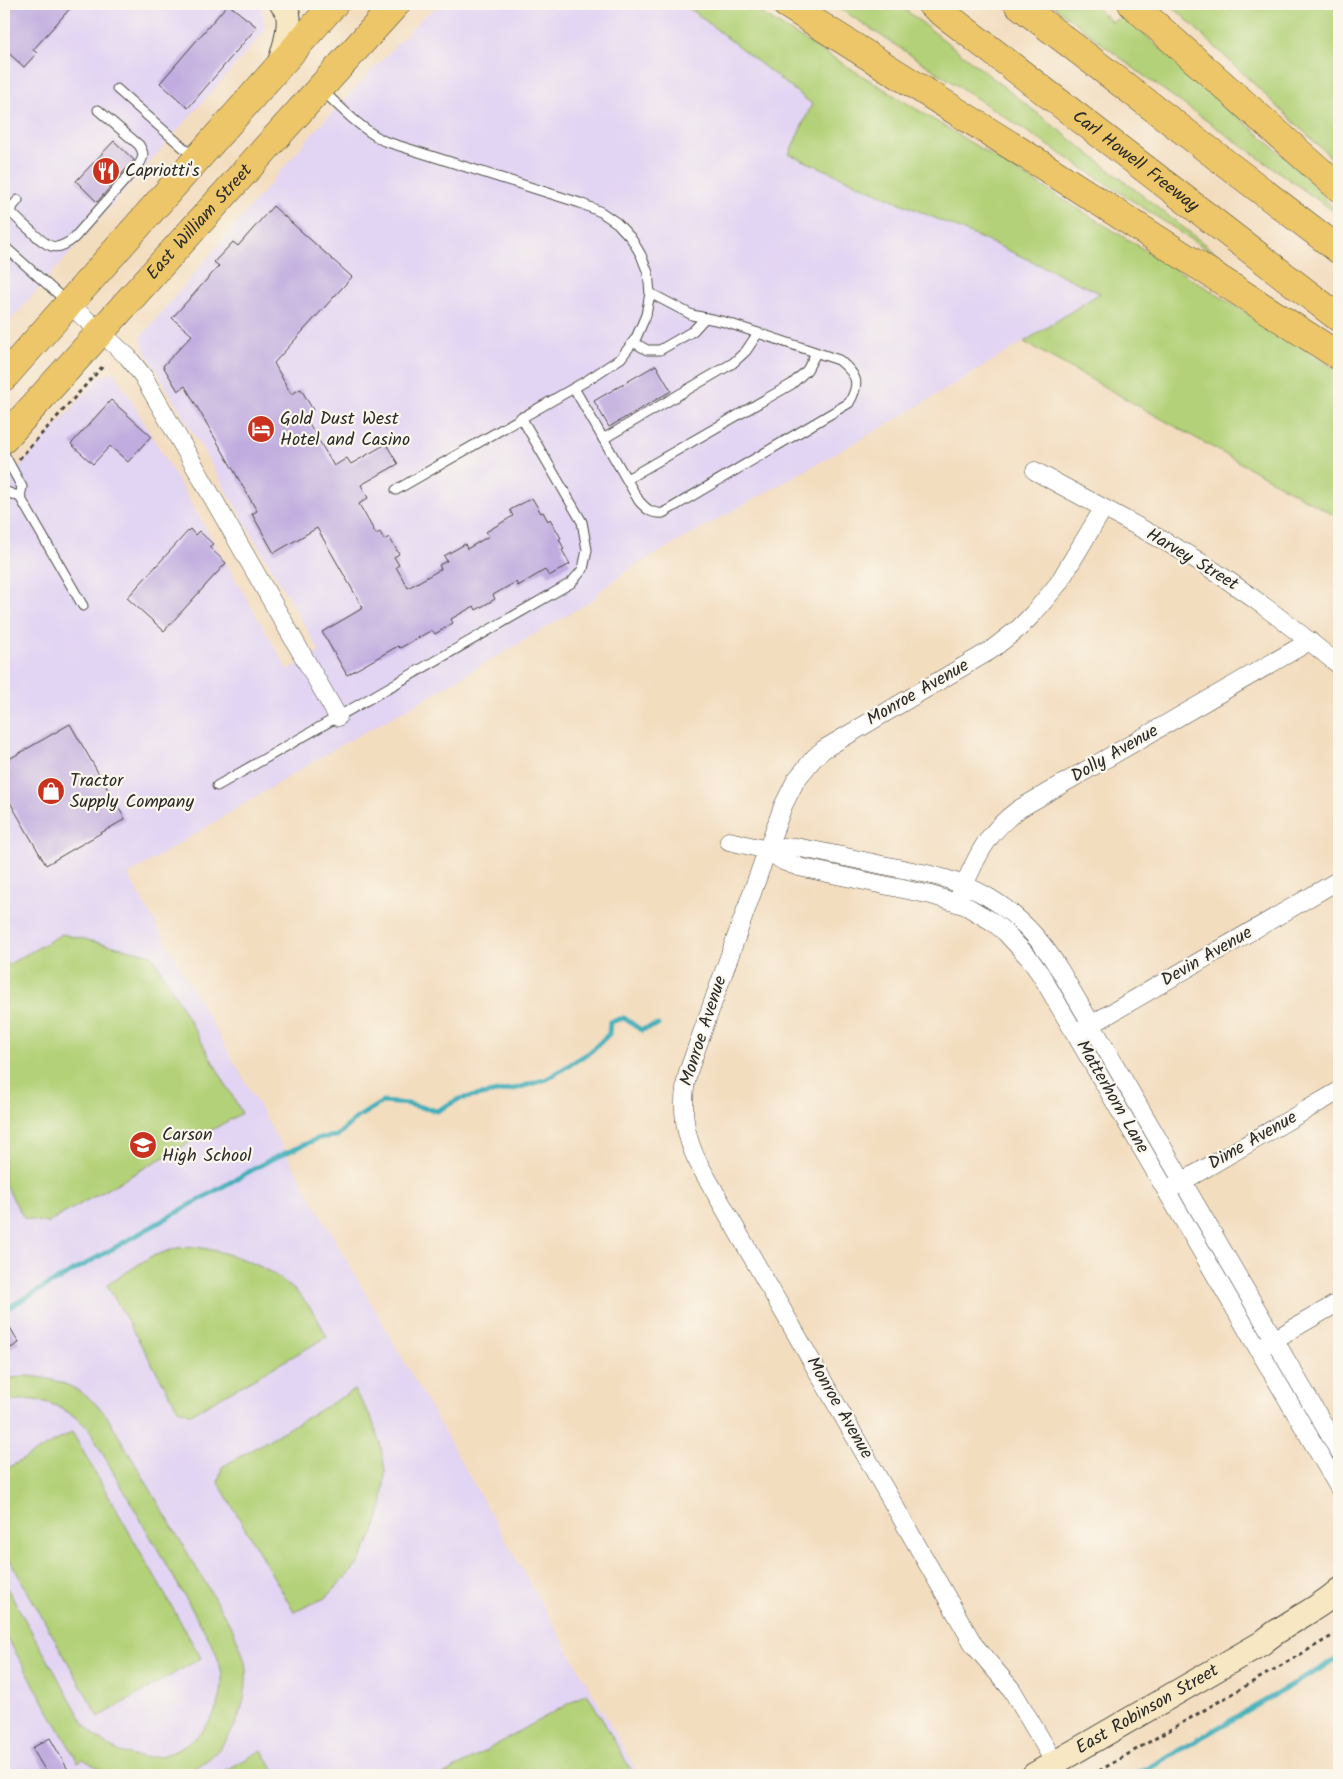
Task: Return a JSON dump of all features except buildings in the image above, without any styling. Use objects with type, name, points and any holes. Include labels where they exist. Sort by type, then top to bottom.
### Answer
[{"type":"main road","name":"East William Street","points":[[4,439],[396,4]]},
{"type":"main road","points":[[786,4],[1045,167],[1339,356]]},
{"type":"main road","name":"Carl Howell Freeway","points":[[931,4],[1339,318]]},
{"type":"main road","points":[[1018,4],[1339,250]]},
{"type":"main road","points":[[1132,4],[1339,188]]},
{"type":"main road","points":[[4,377],[333,5]]},
{"type":"street","points":[[277,70],[284,48],[285,9],[315,13],[333,5]]},
{"type":"street","points":[[69,304],[128,357],[143,376],[338,717]]},
{"type":"street","name":"Harvey Street","points":[[1035,471],[1184,553],[1221,576],[1310,641],[1339,665]]},
{"type":"street","name":"Monroe Avenue","points":[[1056,1763],[1020,1701],[974,1645],[700,1166],[689,1143],[683,1116],[683,1101],[688,1072],[789,793],[796,780],[814,758],[836,740],[991,650],[1019,628],[1058,584],[1103,508]]},
{"type":"street","name":"Dolly Avenue","points":[[956,902],[973,863],[986,841],[996,829],[1019,809],[1310,641]]},
{"type":"street","name":"Matterhorn Lane","points":[[729,841],[768,850],[783,861],[799,867],[956,902],[993,922],[1016,942],[1041,976],[1339,1488]]},
{"type":"street","name":"Matterhorn Lane","points":[[768,850],[786,846],[803,848],[936,876],[964,885],[1004,907],[1016,916],[1038,939],[1051,954],[1339,1451]]},
{"type":"street","name":"Devin Avenue","points":[[1075,1034],[1339,880]]},
{"type":"street","name":"Dime Avenue","points":[[1166,1191],[1339,1091]]},
{"type":"street","points":[[1258,1349],[1339,1302]]},
{"type":"street","name":"East Robinson Street","points":[[1034,1775],[1262,1643],[1276,1631],[1324,1602],[1339,1590]]},
{"type":"street","name":"East Robinson Street","points":[[1262,1643],[1272,1644],[1290,1640],[1339,1612]]},
{"type":"lane","points":[[320,88],[367,132],[384,141],[580,203],[601,212],[618,223],[636,247],[648,273],[650,293],[646,315],[633,342],[621,358],[574,388],[396,490]]},
{"type":"lane","points":[[117,89],[196,159]]},
{"type":"lane","points":[[18,200],[11,212],[47,245],[60,247],[66,245],[74,238],[140,164],[144,156],[139,145],[98,110]]},
{"type":"lane","points":[[4,246],[69,304]]},
{"type":"lane","points":[[574,388],[645,509],[653,514],[663,513],[849,403],[856,391],[856,380],[850,369],[839,360],[726,322],[692,315],[650,293]]},
{"type":"lane","points":[[633,342],[647,350],[660,350],[694,331],[705,318]]},
{"type":"lane","points":[[603,439],[732,364],[746,351],[758,333]]},
{"type":"lane","points":[[627,479],[792,384],[807,370],[816,352]]},
{"type":"lane","points":[[217,786],[571,584],[583,569],[586,550],[582,522],[521,417]]},
{"type":"lane","points":[[4,454],[22,487],[20,497]]},
{"type":"lane","points":[[4,491],[20,497],[84,606]]},
{"type":"path","points":[[11,468],[103,366]]},
{"type":"path","points":[[1092,1775],[1339,1632]]},
{"type":"shaded area","points":[[4,4],[260,4],[265,31],[4,328]]},
{"type":"shaded area","points":[[443,4],[684,4],[812,104],[789,154],[1101,293],[897,419],[631,568],[598,593],[596,598],[418,703],[334,749],[128,875],[639,1775],[4,1775],[4,484],[100,377],[112,372],[116,374],[288,670],[320,652],[142,345],[141,337],[313,133],[424,16]]},
{"type":"green space","points":[[684,4],[746,4],[1339,371],[1339,518],[1024,342],[1100,293],[1003,248],[789,154],[812,104]]},
{"type":"green space","points":[[833,4],[898,4],[1235,268]]},
{"type":"green space","points":[[1051,4],[1092,4],[1112,22],[1123,16],[1303,173],[1339,215],[1144,76]]},
{"type":"green space","points":[[1170,4],[1339,4],[1339,165]]},
{"type":"green space","points":[[62,934],[152,955],[242,1113],[47,1223],[24,1218],[4,1183],[4,967]]},
{"type":"green space","points":[[197,1247],[246,1260],[276,1275],[301,1297],[314,1313],[327,1337],[191,1414],[178,1409],[107,1285],[150,1257],[177,1248]]},
{"type":"green space","points":[[28,1376],[52,1380],[72,1387],[90,1399],[107,1416],[233,1630],[246,1670],[243,1704],[230,1735],[208,1760],[194,1769],[178,1775],[115,1775],[106,1773],[83,1759],[78,1762],[4,1632],[4,1583],[85,1725],[104,1743],[126,1754],[143,1757],[160,1756],[175,1751],[190,1742],[202,1731],[212,1717],[219,1702],[222,1675],[212,1644],[88,1428],[70,1413],[49,1403],[27,1400],[4,1404],[4,1379]]},
{"type":"green space","points":[[354,1390],[371,1417],[380,1442],[385,1471],[383,1502],[374,1533],[356,1567],[325,1598],[294,1612],[218,1482],[222,1467]]},
{"type":"green space","points":[[72,1432],[201,1658],[99,1717],[4,1550],[4,1470]]},
{"type":"green space","points":[[587,1693],[634,1775],[443,1775]]},
{"type":"green space","points":[[262,1750],[276,1775],[218,1775]]},
{"type":"waterway","points":[[4,1310],[270,1160],[319,1138],[337,1136],[355,1119],[382,1102],[408,1104],[437,1111],[459,1099],[514,1089],[547,1079],[590,1052],[609,1034],[610,1022],[624,1018],[641,1030],[658,1025]]},
{"type":"waterway","points":[[1136,1775],[1339,1658]]},
{"type":"place","name":"Capriotti's","points":[[106,171]]},
{"type":"place","name":"Gold Dust West Hotel and Casino","points":[[261,429]]},
{"type":"place","name":"Tractor Supply Company","points":[[51,791]]},
{"type":"place","name":"Carson High School","points":[[143,1145]]}]
